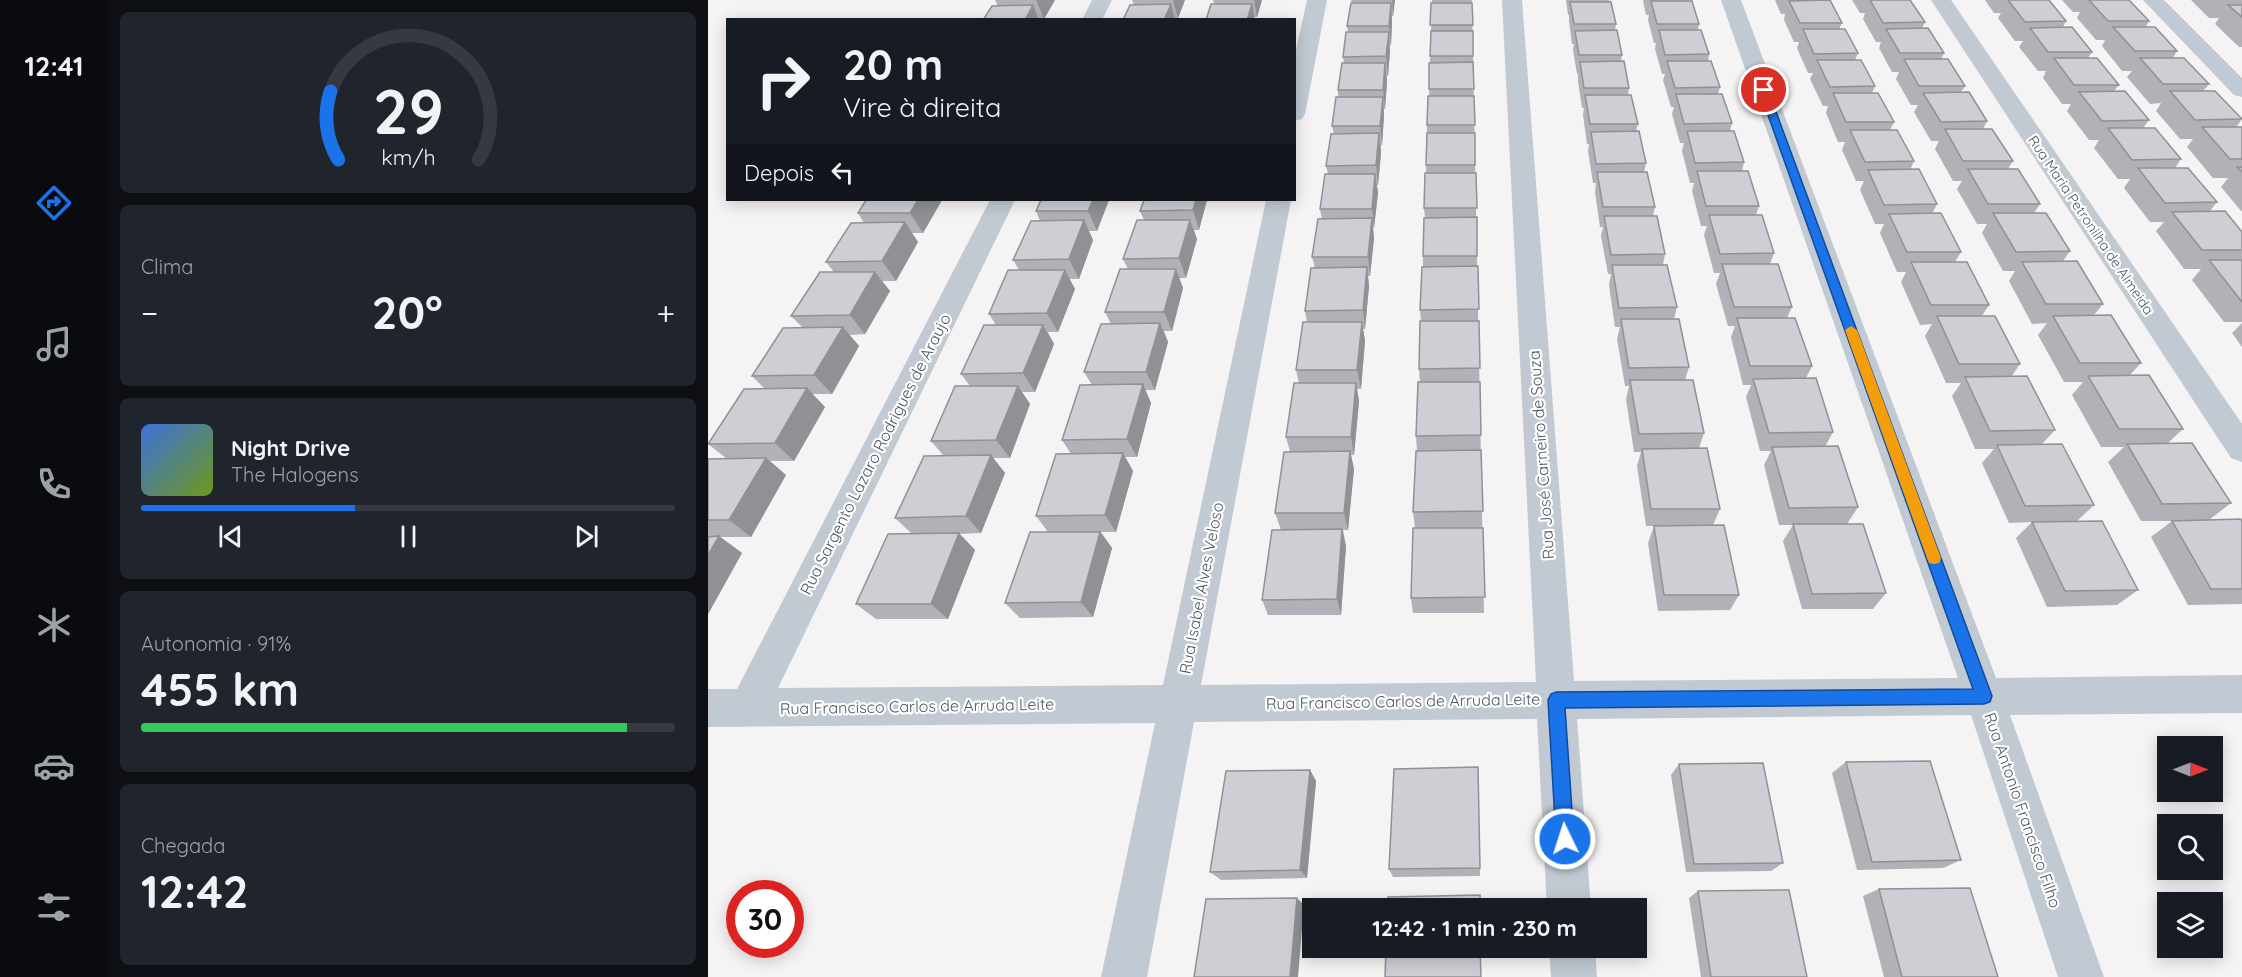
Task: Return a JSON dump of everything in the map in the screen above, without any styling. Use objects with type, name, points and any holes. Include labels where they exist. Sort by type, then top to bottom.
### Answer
[{"type":"street","points":[[1093,18],[1102,0]]},
{"type":"street","points":[[1296,104],[1317,0]]},
{"type":"street","name":"Rua José Carneiro de Souza","points":[[1512,0],[1568,898]]},
{"type":"street","name":"Rua Antonio Francisco Filho","points":[[1731,0],[1984,696],[2081,977]]},
{"type":"street","name":"Rua Maria Petronilha de Almeida","points":[[1941,0],[2242,449]]},
{"type":"street","points":[[2153,0],[2242,90]]},
{"type":"street","name":"Rua Sargento Lazaro Rodrigues de Araujo","points":[[748,708],[1002,201]]},
{"type":"street","name":"Rua Isabel Alves Veloso","points":[[1124,977],[1278,201]]},
{"type":"street","name":"Rua Francisco Carlos de Arruda Leite","points":[[708,708],[2242,694]]},
{"type":"street","points":[[1573,958],[1574,977]]},
{"type":"building","points":[[1830,0],[1842,23],[1800,23],[1789,1]]},
{"type":"building","points":[[1870,0],[1910,0],[1925,22],[1883,23]]},
{"type":"building","points":[[2008,0],[2049,0],[2066,21],[2025,22]]},
{"type":"building","points":[[2089,0],[2129,0],[2149,21],[2108,21]]},
{"type":"building","points":[[1651,1],[1692,1],[1699,24],[1657,24]]},
{"type":"building","points":[[1570,2],[1611,2],[1616,24],[1574,24]]},
{"type":"building","points":[[1351,3],[1391,3],[1389,26],[1347,26]]},
{"type":"building","points":[[1431,3],[1472,3],[1473,25],[1430,25]]},
{"type":"building","points":[[1171,4],[1165,18],[1124,18],[1130,5]]},
{"type":"building","points":[[1211,4],[1252,4],[1248,18],[1207,18]]},
{"type":"building","points":[[1033,5],[1026,18],[984,18],[992,6]]},
{"type":"building","points":[[2228,5],[2242,5],[2242,17]]},
{"type":"building","points":[[2072,27],[2092,52],[2048,52],[2030,28]]},
{"type":"building","points":[[2113,27],[2155,27],[2177,51],[2135,51]]},
{"type":"building","points":[[1928,28],[1944,53],[1900,53],[1886,29]]},
{"type":"building","points":[[1803,29],[1845,29],[1858,53],[1814,54]]},
{"type":"building","points":[[1617,30],[1622,55],[1579,55],[1575,31]]},
{"type":"building","points":[[1659,30],[1701,30],[1709,54],[1665,55]]},
{"type":"building","points":[[1431,31],[1473,31],[1473,56],[1430,56]]},
{"type":"building","points":[[1346,32],[1389,32],[1386,56],[1343,57]]},
{"type":"building","points":[[2054,58],[2097,58],[2119,85],[2074,85]]},
{"type":"building","points":[[2140,58],[2184,58],[2209,84],[2163,84]]},
{"type":"building","points":[[1904,59],[1948,59],[1965,86],[1919,86]]},
{"type":"building","points":[[1817,60],[1861,60],[1875,86],[1830,87]]},
{"type":"building","points":[[1624,61],[1629,88],[1584,88],[1580,62]]},
{"type":"building","points":[[1667,61],[1711,61],[1720,87],[1675,88]]},
{"type":"building","points":[[1473,62],[1474,89],[1429,89],[1429,63]]},
{"type":"building","points":[[1342,63],[1385,63],[1383,90],[1338,90]]},
{"type":"building","points":[[2125,91],[2149,120],[2102,121],[2079,92]]},
{"type":"building","points":[[2170,91],[2215,91],[2242,119],[2195,120]]},
{"type":"building","points":[[1969,92],[1987,121],[1941,122],[1923,93]]},
{"type":"building","points":[[1833,93],[1878,93],[1894,122],[1846,122]]},
{"type":"building","points":[[1676,94],[1722,94],[1732,123],[1684,124]]},
{"type":"building","points":[[1585,95],[1631,95],[1638,124],[1590,124]]},
{"type":"building","points":[[1428,96],[1474,96],[1475,125],[1427,125]]},
{"type":"building","points":[[1336,97],[1383,97],[1380,126],[1332,126]]},
{"type":"building","points":[[2202,127],[2242,127],[2242,159],[2230,159]]},
{"type":"building","points":[[2108,128],[2155,128],[2181,159],[2132,160]]},
{"type":"building","points":[[1945,129],[1992,129],[2013,161],[1963,161]]},
{"type":"building","points":[[1850,130],[1897,130],[1914,161],[1865,162]]},
{"type":"building","points":[[1639,131],[1646,163],[1596,164],[1591,132]]},
{"type":"building","points":[[1687,131],[1734,131],[1744,162],[1695,163]]},
{"type":"building","points":[[1379,133],[1376,165],[1326,166],[1331,134]]},
{"type":"building","points":[[1427,133],[1475,133],[1475,165],[1426,165]]},
{"type":"building","points":[[2138,168],[2188,168],[2217,202],[2165,203]]},
{"type":"building","points":[[1919,169],[1937,204],[1884,205],[1868,170]]},
{"type":"building","points":[[1968,169],[2018,169],[2040,204],[1988,204]]},
{"type":"building","points":[[1697,171],[1748,171],[1759,206],[1706,206]]},
{"type":"building","points":[[1597,172],[1647,172],[1655,207],[1603,207]]},
{"type":"building","points":[[1425,173],[1476,173],[1477,208],[1424,208]]},
{"type":"building","points":[[1325,174],[1375,174],[1372,209],[1320,209]]},
{"type":"building","points":[[865,201],[917,201],[910,213],[858,213]]},
{"type":"building","points":[[1041,201],[1093,201],[1088,211],[1036,211]]},
{"type":"building","points":[[1144,201],[1196,201],[1193,210],[1140,211]]},
{"type":"building","points":[[2225,211],[2242,232],[2242,250],[2202,250],[2172,212]]},
{"type":"building","points":[[1941,213],[1961,252],[1907,252],[1889,214]]},
{"type":"building","points":[[1993,213],[2046,213],[2070,251],[2016,252]]},
{"type":"building","points":[[1709,215],[1762,215],[1774,253],[1720,254]]},
{"type":"building","points":[[1604,216],[1657,216],[1665,254],[1611,255]]},
{"type":"building","points":[[1477,217],[1477,256],[1423,256],[1424,218]]},
{"type":"building","points":[[1372,218],[1368,257],[1312,257],[1318,219]]},
{"type":"building","points":[[1084,220],[1069,259],[1013,260],[1031,221]]},
{"type":"building","points":[[1137,220],[1190,220],[1179,258],[1123,259]]},
{"type":"building","points":[[905,222],[882,261],[826,262],[851,223]]},
{"type":"building","points":[[2209,260],[2242,260],[2242,302]]},
{"type":"building","points":[[2077,261],[2103,304],[2046,304],[2022,262]]},
{"type":"building","points":[[1911,262],[1967,262],[1989,305],[1931,305]]},
{"type":"building","points":[[1722,264],[1778,264],[1792,307],[1734,307]]},
{"type":"building","points":[[1612,265],[1667,265],[1677,307],[1619,308]]},
{"type":"building","points":[[1478,266],[1479,309],[1420,310],[1422,267]]},
{"type":"building","points":[[1367,267],[1363,310],[1305,311],[1311,268]]},
{"type":"building","points":[[1120,269],[1176,269],[1164,312],[1105,312]]},
{"type":"building","points":[[1008,270],[1065,270],[1047,313],[989,314]]},
{"type":"building","points":[[820,272],[875,272],[850,315],[791,316]]},
{"type":"building","points":[[2111,315],[2141,363],[2080,363],[2053,316]]},
{"type":"building","points":[[1937,316],[1995,316],[2020,364],[1959,364]]},
{"type":"building","points":[[1737,318],[1795,318],[1812,366],[1750,366]]},
{"type":"building","points":[[1621,319],[1679,319],[1689,367],[1629,368]]},
{"type":"building","points":[[1420,321],[1479,321],[1480,368],[1419,369]]},
{"type":"building","points":[[1303,322],[1362,322],[1357,370],[1296,370]]},
{"type":"building","points":[[1160,323],[1146,372],[1084,372],[1101,324]]},
{"type":"building","points":[[984,325],[1043,325],[1023,373],[961,374]]},
{"type":"building","points":[[843,327],[814,375],[752,376],[783,328]]},
{"type":"building","points":[[2149,375],[2183,429],[2119,429],[2088,376]]},
{"type":"building","points":[[2027,376],[2055,430],[1990,431],[1965,377]]},
{"type":"building","points":[[1816,378],[1833,432],[1769,433],[1753,379]]},
{"type":"building","points":[[1630,380],[1693,380],[1704,433],[1639,434]]},
{"type":"building","points":[[1418,382],[1480,382],[1481,435],[1416,436]]},
{"type":"building","points":[[1294,383],[1356,383],[1351,437],[1286,437]]},
{"type":"building","points":[[1143,384],[1127,439],[1062,440],[1080,385]]},
{"type":"building","points":[[955,386],[1018,386],[996,440],[931,441]]},
{"type":"building","points":[[807,388],[775,443],[708,444],[744,389]]},
{"type":"building","points":[[2192,443],[2231,503],[2162,504],[2127,444]]},
{"type":"building","points":[[2062,444],[2094,505],[2025,506],[1997,445]]},
{"type":"building","points":[[1838,446],[1858,507],[1789,508],[1772,447]]},
{"type":"building","points":[[1707,448],[1720,509],[1651,509],[1642,449]]},
{"type":"building","points":[[1481,450],[1483,511],[1413,512],[1416,451]]},
{"type":"building","points":[[1350,451],[1344,513],[1275,513],[1284,452]]},
{"type":"building","points":[[1123,453],[1105,515],[1036,516],[1056,454]]},
{"type":"building","points":[[991,455],[966,516],[895,518],[924,456]]},
{"type":"building","points":[[766,458],[729,520],[708,520],[708,459]]},
{"type":"building","points":[[2241,519],[2242,589],[2211,589],[2172,521]]},
{"type":"building","points":[[2102,521],[2138,590],[2065,591],[2032,522]]},
{"type":"building","points":[[1793,524],[1863,524],[1886,593],[1812,594]]},
{"type":"building","points":[[1724,525],[1739,595],[1664,595],[1654,526]]},
{"type":"building","points":[[1413,528],[1483,528],[1485,597],[1411,598]]},
{"type":"building","points":[[1342,529],[1337,599],[1262,600],[1272,530]]},
{"type":"building","points":[[1030,532],[1100,532],[1081,602],[1005,603]]},
{"type":"building","points":[[959,533],[931,604],[856,604],[888,534]]},
{"type":"building","points":[[719,536],[708,555],[708,537]]},
{"type":"building","points":[[1930,761],[1961,860],[1872,862],[1846,762]]},
{"type":"building","points":[[1763,763],[1783,863],[1694,864],[1679,764]]},
{"type":"building","points":[[1478,767],[1480,868],[1389,869],[1394,769]]},
{"type":"building","points":[[1310,770],[1300,870],[1210,872],[1226,771]]},
{"type":"building","points":[[1970,888],[1998,977],[1902,977],[1879,889]]},
{"type":"building","points":[[1789,890],[1807,977],[1711,977],[1698,891]]},
{"type":"building","points":[[1480,895],[1480,898],[1388,897]]},
{"type":"building","points":[[1297,898],[1290,977],[1194,977],[1206,899]]},
{"type":"building","points":[[1386,958],[1480,958],[1481,977],[1385,977]]},
{"type":"slow traffic","points":[[1851,330],[1934,558]]},
{"type":"route","points":[[1565,839],[1556,700],[1984,696],[1764,90]]}]
